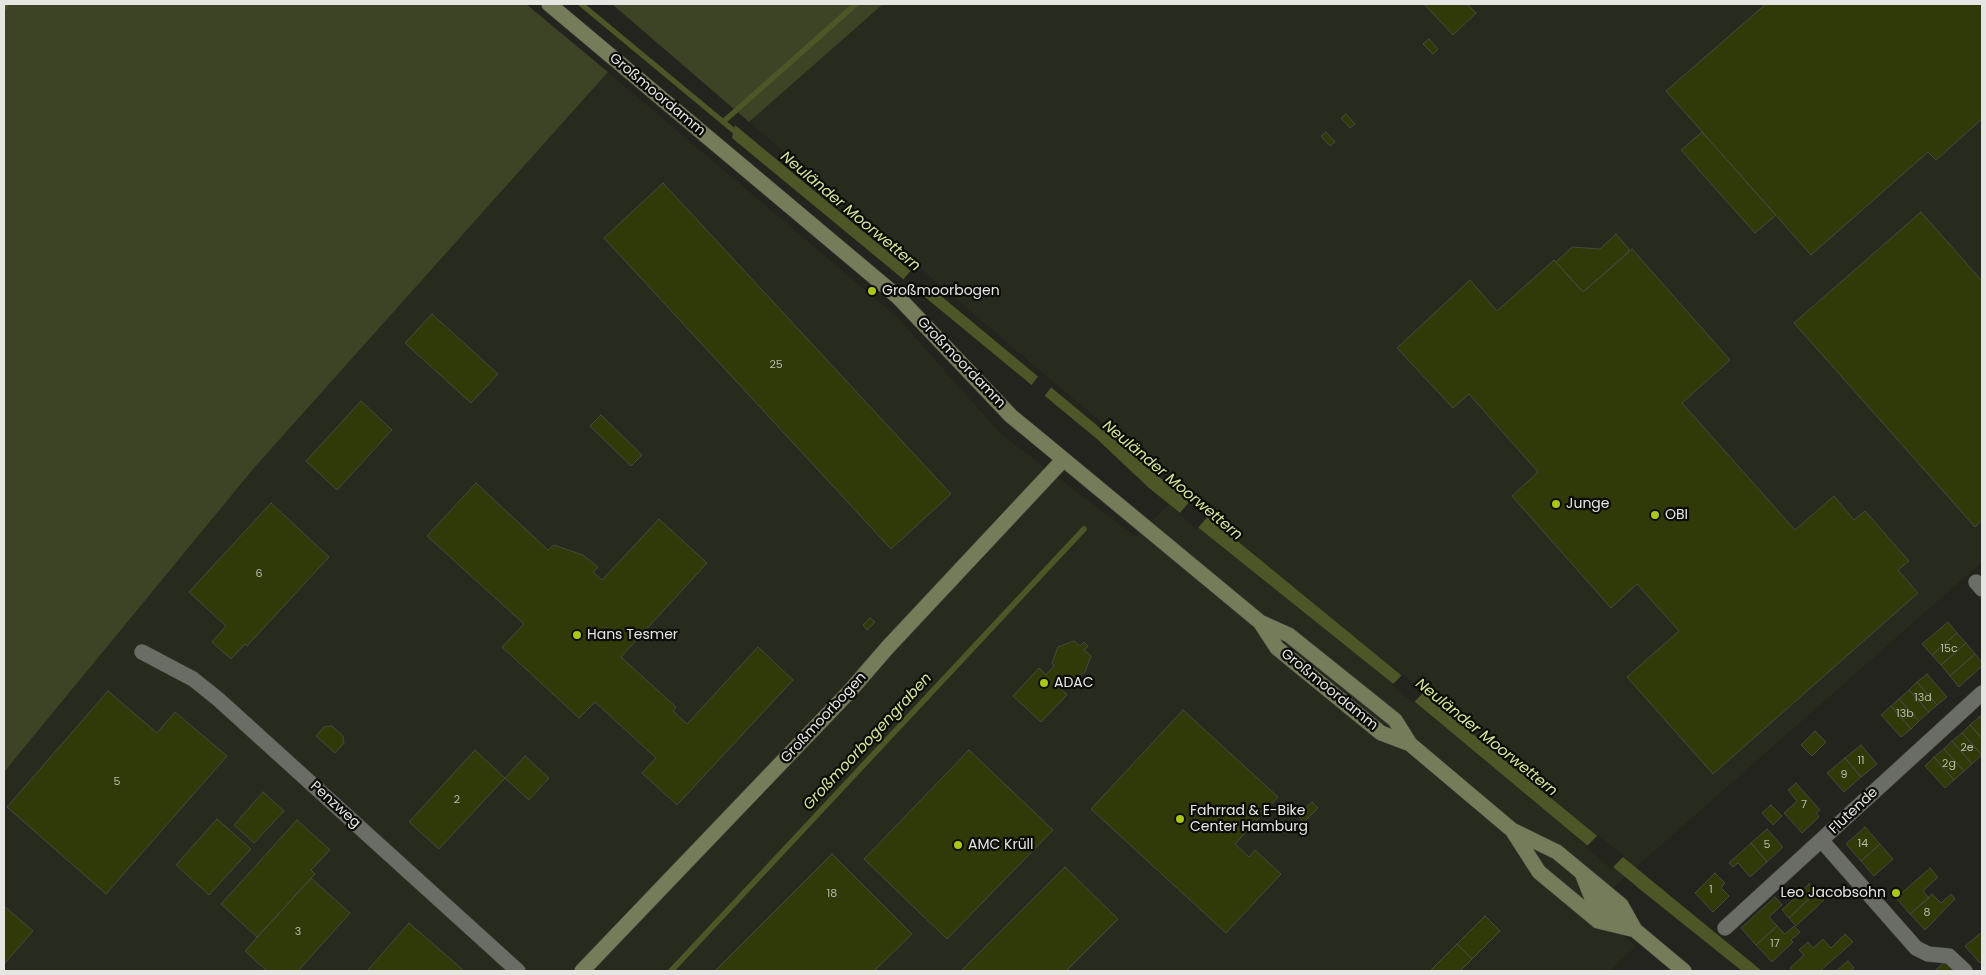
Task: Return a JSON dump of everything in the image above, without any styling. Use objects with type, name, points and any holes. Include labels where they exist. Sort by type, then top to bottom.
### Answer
[{"type":"main road","name":"Großmoordamm","points":[[549,4],[898,297],[1011,416],[1062,460],[1260,622],[1289,635],[1395,720],[1410,744]]},
{"type":"main road","name":"Großmoorbogen","points":[[582,971],[833,710],[1062,460]]},
{"type":"main road","name":"Großmoordamm","points":[[1260,622],[1277,648],[1381,732],[1410,744],[1512,830],[1558,852],[1621,905],[1635,930],[1684,971]]},
{"type":"main road","points":[[1355,711],[1384,712]]},
{"type":"main road","name":"Großmoordamm","points":[[1512,830],[1539,872],[1598,921],[1635,930]]},
{"type":"street","name":"Penzweg","points":[[142,652],[193,679],[218,699],[518,971]]},
{"type":"street","name":"Flutende","points":[[1724,928],[1822,841],[1982,693]]},
{"type":"street","points":[[1822,841],[1916,948],[1928,954],[1949,956],[1965,971]]},
{"type":"shaded area","points":[[4,4],[526,4],[608,72],[254,468],[4,772]]},
{"type":"shaded area","points":[[612,4],[883,4],[749,122]]},
{"type":"shaded area","name":"Großmoorbogen","points":[[883,4],[1982,4],[1982,562],[1642,862],[1592,909],[1636,946],[1610,971],[4,971],[4,772],[254,468],[608,72],[898,318],[1001,434],[1136,537],[1184,489],[1072,398],[749,122]]},
{"type":"shaded area","points":[[735,125],[1158,476],[1762,971],[1742,971],[1642,891],[1396,686],[1149,488],[1097,439],[732,138]]},
{"type":"pier","points":[[913,268],[929,281],[918,294],[902,281]]},
{"type":"pier","points":[[1040,374],[1053,385],[1043,398],[1030,387]]},
{"type":"pier","points":[[1191,500],[1209,515],[1197,529],[1179,514]]},
{"type":"pier","points":[[1403,674],[1424,692],[1413,703],[1392,685]]},
{"type":"pier","points":[[1598,835],[1624,856],[1611,869],[1586,847]]},
{"type":"building","points":[[1424,4],[1467,4],[1476,13],[1453,35]]},
{"type":"building","points":[[1766,4],[1982,4],[1982,119],[1936,160],[1928,152],[1811,255],[1666,91]]},
{"type":"building","points":[[1429,39],[1438,49],[1433,54],[1423,44]]},
{"type":"building","points":[[1346,114],[1355,124],[1350,128],[1341,118]]},
{"type":"building","points":[[1326,132],[1335,142],[1330,146],[1321,136]]},
{"type":"building","points":[[1702,132],[1776,215],[1755,233],[1681,150]]},
{"type":"building","points":[[663,183],[951,494],[891,549],[604,238]]},
{"type":"building","points":[[1921,212],[1982,281],[1982,520],[1975,527],[1794,323]]},
{"type":"building","points":[[1616,234],[1629,249],[1629,252],[1583,292],[1556,262],[1572,247],[1600,249]]},
{"type":"building","name":"OBI","points":[[1632,249],[1730,360],[1682,403],[1795,530],[1834,496],[1854,520],[1865,511],[1909,561],[1898,570],[1918,593],[1713,774],[1627,677],[1679,631],[1637,584],[1611,608],[1512,496],[1538,472],[1469,394],[1453,408],[1397,348],[1470,280],[1497,311],[1554,260],[1583,292]]},
{"type":"building","points":[[432,314],[498,374],[471,403],[405,343]]},
{"type":"building","points":[[361,401],[392,430],[337,490],[306,461]]},
{"type":"building","points":[[601,415],[642,455],[631,466],[590,426]]},
{"type":"building","name":"Hans Tesmer","points":[[476,483],[548,550],[554,545],[583,555],[598,567],[593,572],[602,580],[659,519],[707,563],[621,657],[676,707],[673,711],[687,724],[758,647],[793,680],[677,805],[642,773],[656,758],[595,702],[579,718],[502,647],[524,624],[427,536]]},
{"type":"building","points":[[271,503],[329,557],[247,646],[245,644],[231,659],[212,642],[226,626],[189,592]]},
{"type":"building","points":[[870,618],[875,622],[867,630],[863,625]]},
{"type":"building","points":[[1948,622],[1957,633],[1932,655],[1922,644]]},
{"type":"building","points":[[1957,633],[1966,643],[1941,665],[1932,655]]},
{"type":"building","name":"ADAC","points":[[1074,641],[1080,646],[1084,642],[1088,646],[1084,650],[1091,656],[1085,672],[1070,680],[1068,678],[1059,687],[1067,695],[1041,722],[1013,696],[1039,668],[1046,675],[1054,666],[1052,663],[1058,647]]},
{"type":"building","points":[[1966,643],[1975,654],[1950,676],[1941,665]]},
{"type":"building","points":[[1975,654],[1982,662],[1982,666],[1959,687],[1950,676]]},
{"type":"building","points":[[1927,674],[1947,697],[1937,705],[1917,682]]},
{"type":"building","points":[[1917,682],[1937,705],[1929,712],[1909,690]]},
{"type":"building","points":[[1909,690],[1929,712],[1919,721],[1899,699]]},
{"type":"building","points":[[108,691],[157,733],[175,712],[227,756],[106,894],[7,807]]},
{"type":"building","points":[[1899,699],[1919,721],[1911,729],[1891,706]]},
{"type":"building","points":[[1891,706],[1911,729],[1901,737],[1881,715]]},
{"type":"building","name":"Fahrrad & E-Bike Center Hamburg","points":[[1183,710],[1278,797],[1235,844],[1249,857],[1255,850],[1281,874],[1226,933],[1091,809]]},
{"type":"building","points":[[1980,716],[1982,719],[1982,738],[1970,725]]},
{"type":"building","points":[[1970,725],[1982,738],[1982,755],[1962,733]]},
{"type":"building","points":[[332,726],[343,736],[344,743],[335,753],[316,736],[324,727]]},
{"type":"building","points":[[1815,731],[1826,742],[1812,756],[1801,745]]},
{"type":"building","points":[[1962,733],[1982,755],[1972,764],[1952,741]]},
{"type":"building","points":[[1952,741],[1972,764],[1964,771],[1944,749]]},
{"type":"building","points":[[1861,745],[1877,764],[1861,777],[1845,758]]},
{"type":"building","points":[[1944,749],[1964,771],[1954,780],[1934,757]]},
{"type":"building","points":[[475,750],[505,778],[439,849],[409,822]]},
{"type":"building","name":"AMC Krüll","points":[[969,750],[1053,830],[947,939],[864,859]]},
{"type":"building","points":[[525,756],[549,778],[529,800],[505,778]]},
{"type":"building","points":[[1934,757],[1954,780],[1945,788],[1925,766]]},
{"type":"building","points":[[1845,758],[1861,777],[1844,792],[1827,773]]},
{"type":"building","points":[[1796,783],[1820,810],[1816,813],[1819,817],[1802,833],[1784,813],[1797,801],[1788,790]]},
{"type":"building","points":[[263,792],[284,811],[254,843],[234,825]]},
{"type":"building","points":[[1312,802],[1318,808],[1304,822],[1298,816]]},
{"type":"building","points":[[1771,805],[1782,816],[1773,825],[1762,813]]},
{"type":"building","points":[[217,819],[251,849],[209,895],[176,865]]},
{"type":"building","points":[[297,820],[330,850],[311,870],[315,874],[257,937],[221,904]]},
{"type":"building","points":[[1865,827],[1880,844],[1861,861],[1846,844]]},
{"type":"building","points":[[1767,829],[1783,847],[1767,862],[1751,843]]},
{"type":"building","points":[[1751,843],[1767,862],[1750,877],[1738,863],[1733,867],[1729,863]]},
{"type":"building","points":[[1880,844],[1893,859],[1874,876],[1861,861]]},
{"type":"building","points":[[832,854],[912,934],[874,971],[715,971]]},
{"type":"building","points":[[1065,867],[1118,919],[1066,971],[961,971]]},
{"type":"building","points":[[1930,868],[1938,877],[1923,891],[1929,898],[1910,914],[1896,898]]},
{"type":"building","points":[[1715,873],[1725,883],[1721,888],[1729,896],[1713,912],[1695,893]]},
{"type":"building","points":[[311,878],[350,913],[298,971],[267,971],[245,951]]},
{"type":"building","points":[[1809,884],[1816,892],[1789,918],[1782,910]]},
{"type":"building","points":[[1816,892],[1824,900],[1796,926],[1789,918]]},
{"type":"building","points":[[1932,894],[1941,903],[1951,894],[1955,899],[1925,930],[1910,914]]},
{"type":"building","points":[[1775,897],[1782,905],[1769,917],[1777,926],[1756,945],[1741,928]]},
{"type":"building","points":[[4,906],[33,931],[4,964]]},
{"type":"building","points":[[1485,916],[1500,931],[1472,959],[1457,944]]},
{"type":"building","points":[[409,923],[454,962],[464,971],[367,971]]},
{"type":"building","points":[[1777,926],[1785,934],[1794,926],[1800,932],[1791,940],[1793,942],[1772,962],[1756,945]]},
{"type":"building","points":[[1982,932],[1982,961],[1980,963],[1965,946]]},
{"type":"building","points":[[1845,934],[1853,942],[1820,971],[1792,971],[1790,968],[1804,955],[1799,950],[1808,942],[1813,948],[1823,939],[1831,948]]},
{"type":"building","points":[[1457,944],[1472,959],[1460,971],[1430,971]]},
{"type":"building","points":[[1848,961],[1854,968],[1850,971],[1836,971]]},
{"type":"building","points":[[1943,963],[1951,964],[1957,971],[1935,971]]},
{"type":"waterway","name":"Neuländer Moorwettern","points":[[581,4],[739,135]]},
{"type":"waterway","points":[[723,122],[856,4]]},
{"type":"waterway","name":"Großmoorbogengraben","points":[[671,971],[1084,529]]},
{"type":"place","name":"Großmoorbogen","points":[[872,291]]},
{"type":"place","name":"Junge","points":[[1556,504]]},
{"type":"place","name":"OBI","points":[[1655,515]]},
{"type":"place","name":"Hans Tesmer","points":[[577,635]]},
{"type":"place","name":"ADAC","points":[[1044,683]]},
{"type":"place","name":"Fahrrad & E-Bike Center Hamburg","points":[[1180,819]]},
{"type":"place","name":"AMC Krüll","points":[[958,845]]},
{"type":"place","name":"Leo Jacobsohn","points":[[1896,893]]}]
